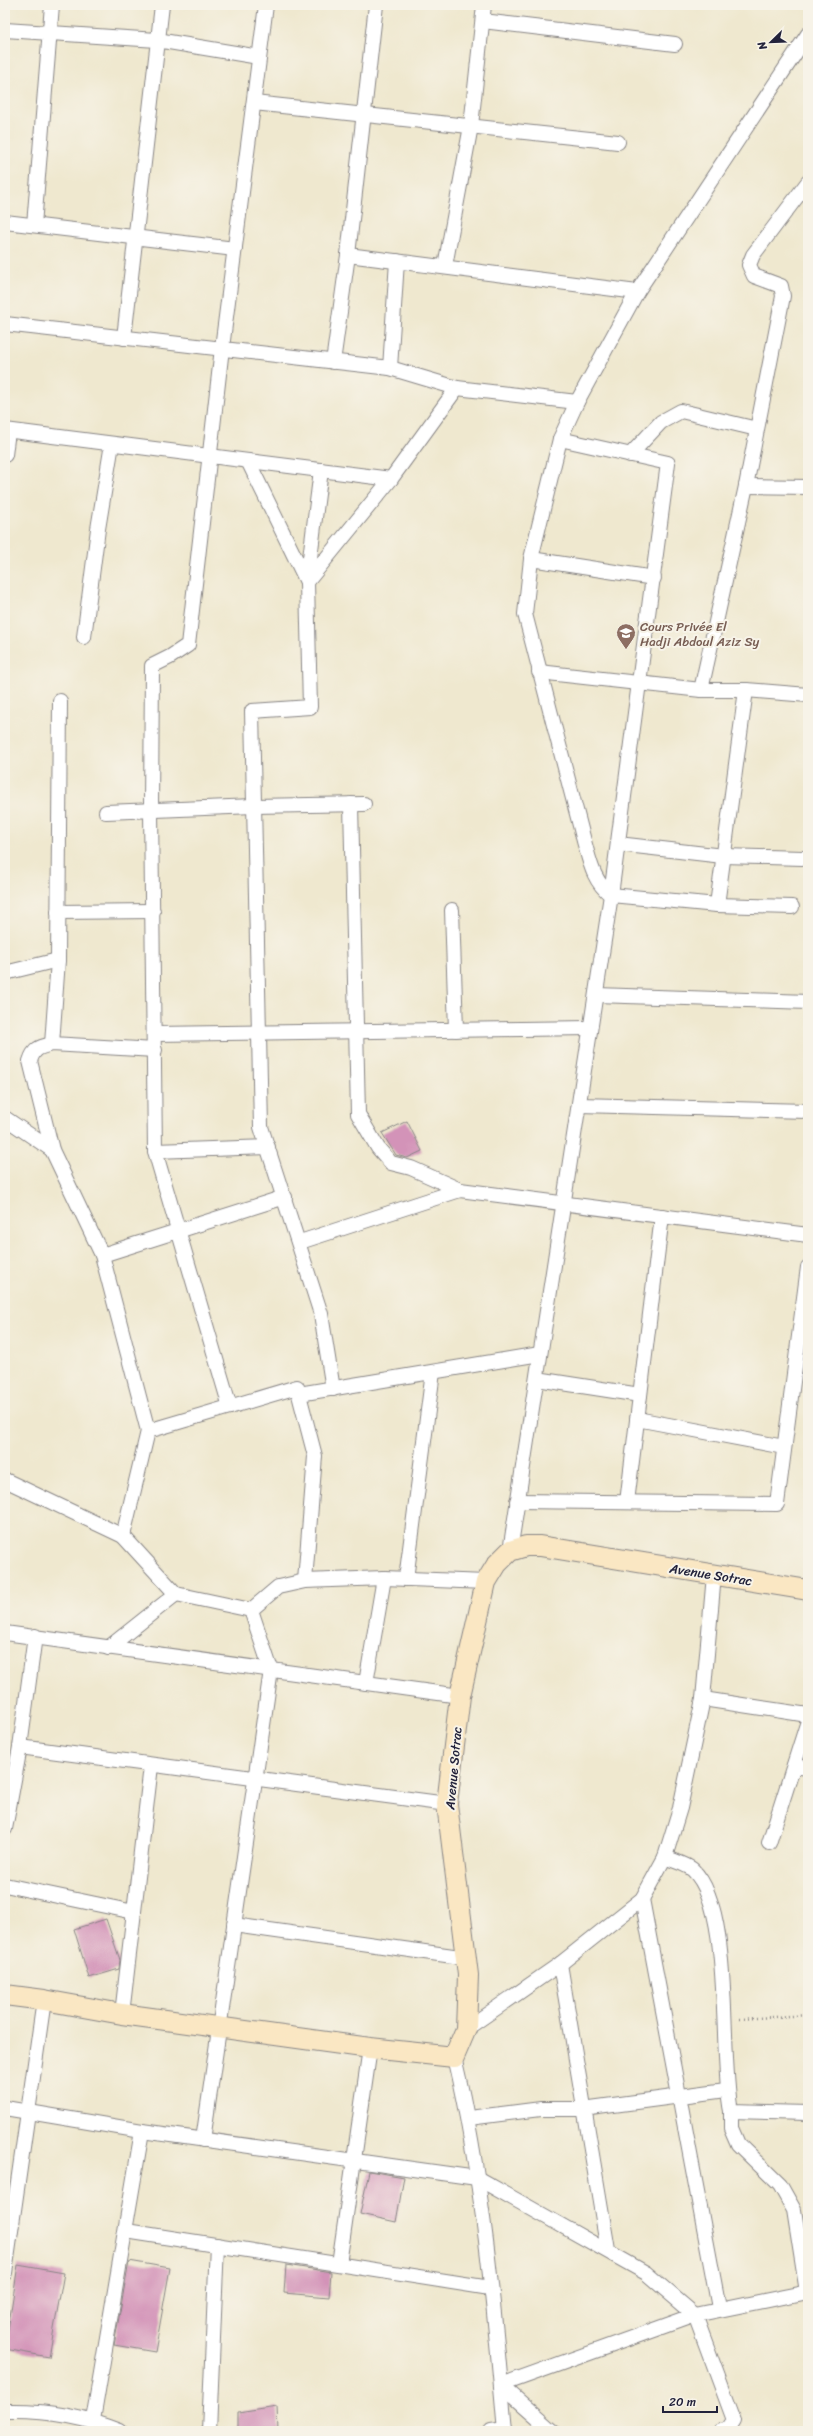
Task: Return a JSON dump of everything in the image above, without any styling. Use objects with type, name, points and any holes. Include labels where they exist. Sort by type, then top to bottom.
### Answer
[{"type":"street","points":[[34,226],[52,5]]},
{"type":"street","points":[[124,338],[162,5]]},
{"type":"street","points":[[230,1407],[177,1230],[155,1150],[155,1034],[151,810],[152,666],[170,657],[188,645],[222,348],[236,249],[266,5]]},
{"type":"street","points":[[333,362],[348,255],[376,5]]},
{"type":"street","points":[[445,266],[471,126],[484,5]]},
{"type":"street","points":[[483,21],[674,44]]},
{"type":"street","points":[[5,30],[158,40],[259,57]]},
{"type":"street","points":[[792,907],[716,905],[611,895],[601,888],[593,875],[525,614],[531,559],[560,439],[577,402],[637,292],[808,34]]},
{"type":"street","points":[[254,103],[618,142]]},
{"type":"street","points":[[701,690],[746,486],[783,296],[781,286],[754,276],[749,265],[753,255],[808,182]]},
{"type":"street","points":[[5,222],[236,249]]},
{"type":"street","points":[[348,255],[445,266],[637,292]]},
{"type":"street","points":[[390,368],[397,261]]},
{"type":"street","points":[[5,324],[390,368],[457,388],[577,402]]},
{"type":"street","points":[[307,582],[391,479],[457,388]]},
{"type":"street","points":[[630,455],[661,422],[681,411],[757,429]]},
{"type":"street","points":[[5,455],[7,430],[391,479]]},
{"type":"street","points":[[510,1551],[611,895],[668,463],[560,439]]},
{"type":"street","points":[[84,637],[98,529],[112,444]]},
{"type":"street","points":[[248,461],[307,582]]},
{"type":"street","points":[[321,470],[307,582],[310,707],[252,711],[261,1127],[300,1242],[321,1314],[333,1389]]},
{"type":"street","points":[[746,486],[808,487]]},
{"type":"street","points":[[531,559],[654,578]]},
{"type":"street","points":[[539,672],[701,690],[746,690],[808,695]]},
{"type":"street","points":[[716,905],[746,690]]},
{"type":"street","points":[[52,1044],[58,960],[60,701]]},
{"type":"street","points":[[106,812],[254,806],[357,804],[355,1031],[358,1114],[378,1148],[391,1163],[411,1168],[460,1190],[808,1235]]},
{"type":"street","points":[[618,844],[723,856],[802,858]]},
{"type":"street","points":[[452,910],[456,1030]]},
{"type":"street","points":[[58,912],[153,911]]},
{"type":"street","points":[[5,973],[58,960]]},
{"type":"street","points":[[596,995],[808,1002]]},
{"type":"street","points":[[155,1034],[590,1028]]},
{"type":"street","points":[[123,1536],[148,1431],[102,1255],[52,1150],[30,1061],[33,1052],[39,1047],[52,1044],[155,1050]]},
{"type":"street","points":[[579,1105],[808,1111]]},
{"type":"street","points":[[5,1118],[52,1150]]},
{"type":"street","points":[[155,1150],[268,1146]]},
{"type":"street","points":[[300,1242],[460,1190]]},
{"type":"street","points":[[102,1255],[284,1197]]},
{"type":"street","points":[[627,1502],[662,1216]]},
{"type":"street","points":[[518,1501],[777,1504],[784,1447],[806,1303],[808,1267]]},
{"type":"street","points":[[299,1394],[540,1354]]},
{"type":"street","points":[[406,1579],[432,1372]]},
{"type":"street","points":[[536,1379],[640,1395]]},
{"type":"street","points":[[148,1431],[297,1387],[315,1456],[305,1581]]},
{"type":"street","points":[[637,1419],[784,1447]]},
{"type":"street","points":[[5,1480],[123,1536],[176,1594],[251,1610]]},
{"type":"street","name":"Avenue Sotrac","points":[[466,2029],[468,1975],[447,1804],[460,1696],[486,1582],[497,1564],[510,1551],[526,1546],[540,1546],[808,1590]]},
{"type":"street","points":[[500,2430],[501,2385],[477,2178],[469,2118],[454,2057],[466,2029],[560,1964],[642,1900],[665,1857],[680,1808],[702,1699],[714,1575]]},
{"type":"street","points":[[366,1683],[384,1578]]},
{"type":"street","points":[[251,1610],[278,1586],[305,1581],[384,1578],[486,1582]]},
{"type":"street","points":[[108,1648],[176,1594]]},
{"type":"street","points":[[203,2140],[271,1670],[251,1610]]},
{"type":"street","points":[[5,1633],[460,1696]]},
{"type":"street","points":[[5,1829],[20,1747],[35,1636]]},
{"type":"street","points":[[702,1699],[808,1714]]},
{"type":"street","points":[[769,1844],[808,1721]]},
{"type":"street","points":[[20,1747],[151,1766],[447,1804]]},
{"type":"street","points":[[122,2014],[151,1766]]},
{"type":"street","points":[[794,1766],[808,1768]]},
{"type":"street","points":[[501,2385],[695,2315],[719,2308],[808,2292],[794,2210],[780,2185],[738,2144],[730,2128],[731,2111],[726,2090],[722,1963],[713,1913],[704,1885],[693,1869],[665,1857]]},
{"type":"street","points":[[5,1885],[134,1912]]},
{"type":"street","points":[[642,1900],[719,2308]]},
{"type":"street","points":[[234,1925],[466,1958]]},
{"type":"street","points":[[560,1964],[583,2109],[608,2250]]},
{"type":"street","points":[[5,1995],[44,2000],[122,2014],[219,2026],[370,2048],[454,2057]]},
{"type":"street","points":[[5,2273],[9,2214],[28,2111],[44,2000]]},
{"type":"street","points":[[339,2264],[370,2048]]},
{"type":"street","points":[[469,2118],[541,2109],[583,2109],[726,2090]]},
{"type":"street","points":[[5,2108],[142,2131],[477,2178],[608,2250],[646,2273],[695,2315],[734,2420],[728,2429],[720,2431]]},
{"type":"street","points":[[731,2111],[808,2113]]},
{"type":"street","points":[[93,2420],[142,2131]]},
{"type":"street","points":[[126,2231],[490,2288]]},
{"type":"street","points":[[209,2431],[217,2245]]},
{"type":"street","points":[[501,2385],[553,2431]]},
{"type":"street","points":[[5,2411],[32,2411],[93,2420],[120,2431]]},
{"type":"path","points":[[724,2020],[808,2015]]},
{"type":"building","points":[[407,1121],[422,1151],[407,1158],[396,1155],[382,1133]]},
{"type":"building","points":[[106,1919],[120,1960],[119,1969],[89,1978],[74,1929]]},
{"type":"building","points":[[369,2171],[404,2177],[396,2222],[360,2214]]},
{"type":"building","points":[[129,2261],[170,2268],[155,2352],[114,2345]]},
{"type":"building","points":[[18,2265],[64,2273],[49,2357],[5,2349]]},
{"type":"building","points":[[286,2265],[331,2272],[329,2297],[284,2293]]},
{"type":"building","points":[[277,2407],[278,2431],[238,2431],[238,2413]]},
{"type":"place","name":"Cours Privée El Hadji Abdoul Aziz Sy","points":[[626,650]]}]
